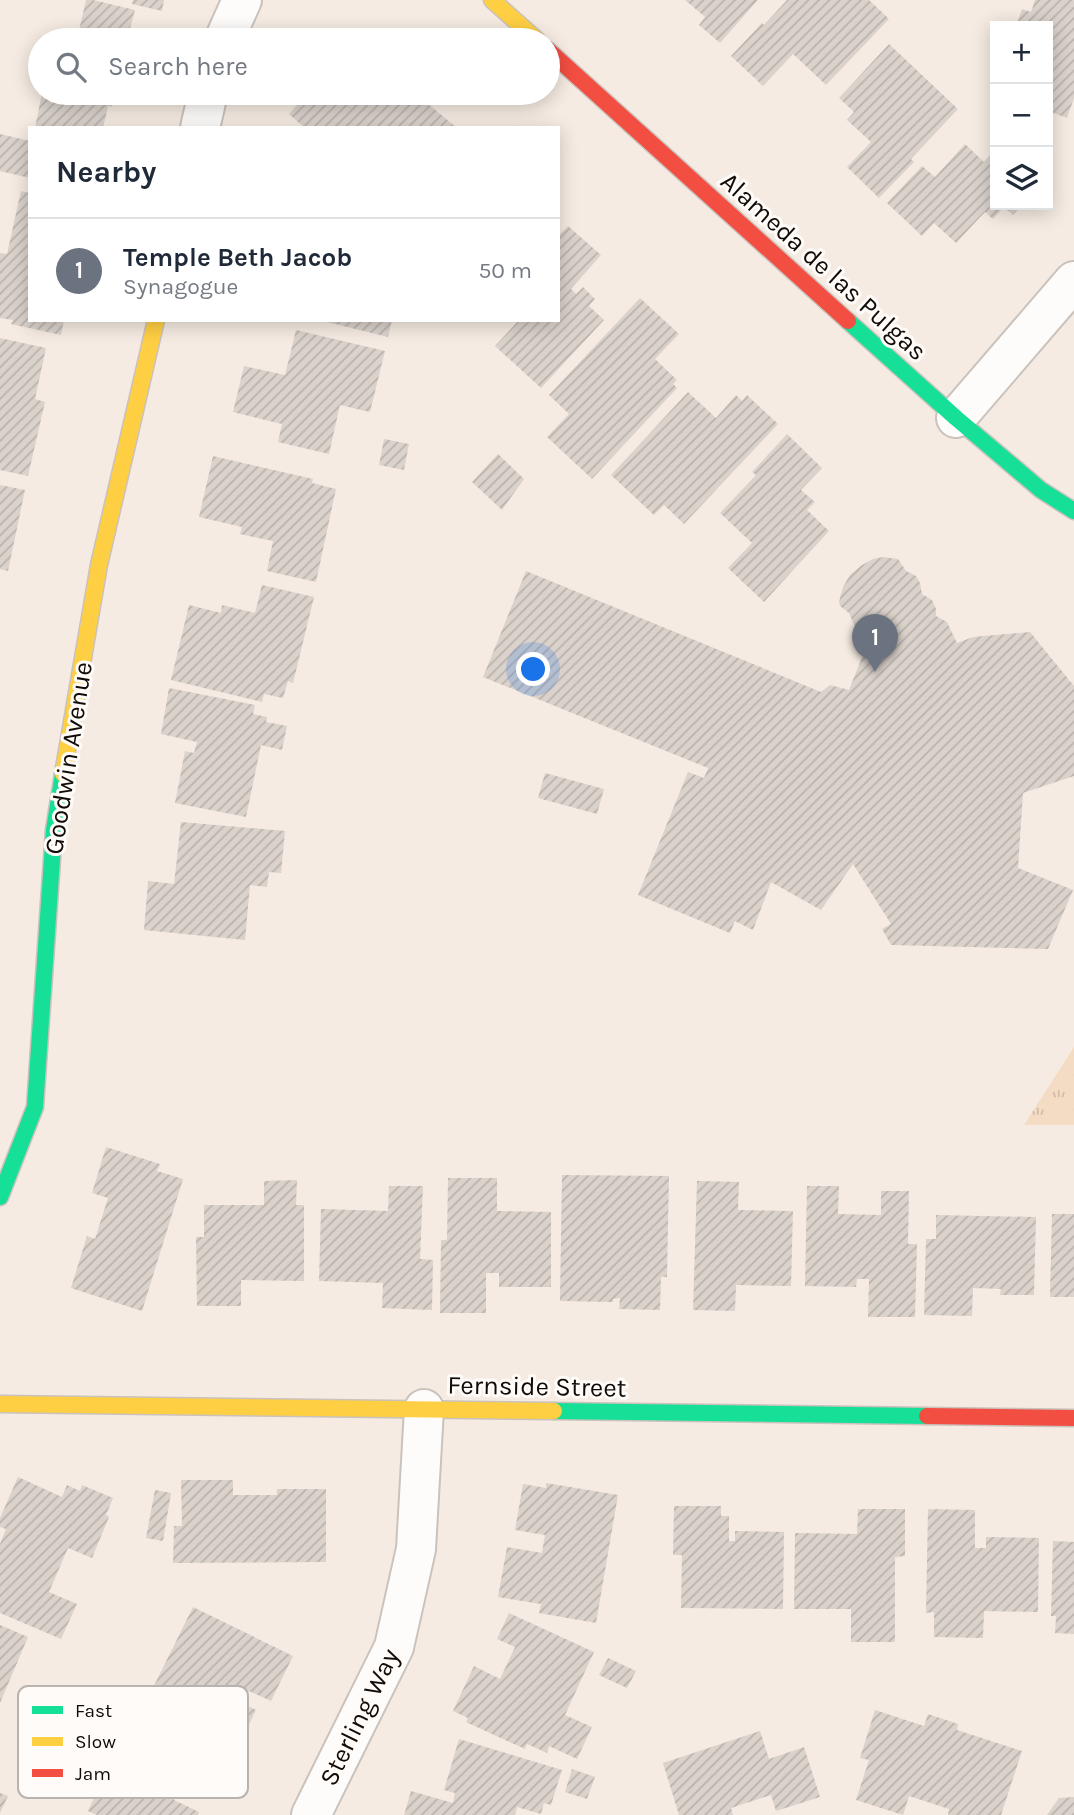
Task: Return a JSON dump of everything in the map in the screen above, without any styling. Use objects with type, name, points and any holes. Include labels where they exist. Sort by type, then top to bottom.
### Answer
[{"type":"street","points":[[229,28],[242,0]]},
{"type":"street","points":[[492,0],[524,28]]},
{"type":"street","name":"Alameda de las Pulgas","points":[[560,61],[956,418],[1041,491],[1074,511]]},
{"type":"street","points":[[200,126],[205,105]]},
{"type":"street","points":[[956,418],[1074,281]]},
{"type":"street","name":"Goodwin Avenue","points":[[0,1196],[35,1107],[54,830],[99,565],[156,322]]},
{"type":"street","name":"Fernside Street","points":[[0,1404],[1074,1418]]},
{"type":"street","name":"Sterling Way","points":[[312,1815],[394,1647],[416,1549],[424,1409]]},
{"type":"green space","points":[[1074,1047],[1074,1125],[1024,1125]]},
{"type":"building","points":[[86,0],[135,10],[130,28],[80,28]]},
{"type":"building","points":[[133,0],[164,0],[162,11],[132,4]]},
{"type":"building","points":[[685,0],[758,0],[720,43],[699,25],[705,17]]},
{"type":"building","points":[[787,0],[869,0],[889,19],[826,85],[793,54],[763,86],[731,56]]},
{"type":"building","points":[[1035,0],[1074,0],[1074,98],[1067,118],[1053,113],[1053,21],[1018,21],[1022,9],[1031,12]]},
{"type":"building","points":[[889,44],[958,109],[911,159],[914,162],[879,198],[847,167],[871,142],[847,120],[854,112],[839,98]]},
{"type":"building","points":[[40,105],[112,105],[108,106],[103,126],[35,126]]},
{"type":"building","points":[[297,105],[429,105],[455,126],[303,126],[289,114]]},
{"type":"building","points":[[0,134],[28,141],[28,178],[0,171]]},
{"type":"building","points":[[965,144],[984,162],[990,155],[990,210],[1001,210],[993,219],[985,212],[956,243],[934,223],[922,236],[887,203],[922,166],[935,177]]},
{"type":"building","points":[[21,191],[28,193],[28,322],[64,322],[61,335],[11,324],[13,320],[0,318],[0,253],[7,254]]},
{"type":"building","points":[[568,226],[601,255],[571,289],[576,294],[583,287],[595,299],[589,306],[604,320],[541,388],[495,346],[517,322],[560,322],[560,234]]},
{"type":"building","points":[[640,298],[679,334],[655,359],[677,380],[673,384],[677,388],[592,479],[547,437],[569,414],[549,395]]},
{"type":"building","points":[[327,322],[392,322],[388,337]]},
{"type":"building","points":[[296,330],[385,351],[370,412],[340,405],[329,454],[278,442],[282,424],[233,412],[244,366],[285,375]]},
{"type":"building","points":[[0,338],[46,348],[35,399],[45,402],[28,476],[0,470]]},
{"type":"building","points":[[688,392],[716,418],[736,395],[742,401],[747,395],[778,424],[684,524],[664,505],[654,515],[611,475]]},
{"type":"building","points":[[787,434],[822,468],[801,490],[815,502],[807,510],[829,531],[764,602],[728,568],[752,543],[720,513],[756,475],[752,472]]},
{"type":"building","points":[[384,439],[409,444],[404,470],[379,465]]},
{"type":"building","points":[[498,454],[524,479],[502,510],[472,482]]},
{"type":"building","points":[[213,456],[313,479],[312,483],[336,489],[316,582],[267,571],[273,541],[240,534],[242,527],[199,517]]},
{"type":"building","points":[[0,485],[25,490],[8,571],[0,569]]},
{"type":"building","points":[[873,559],[898,559],[906,571],[916,576],[922,594],[932,600],[936,616],[947,622],[957,643],[973,637],[1030,632],[1074,686],[1074,776],[1023,793],[1018,868],[1073,890],[1048,949],[891,945],[882,929],[891,924],[853,864],[821,910],[771,882],[753,930],[735,921],[730,933],[638,895],[688,772],[704,778],[708,768],[483,677],[526,571],[821,692],[830,685],[849,690],[868,642],[866,635],[855,627],[849,613],[839,602],[850,575]]},
{"type":"building","points":[[262,585],[314,597],[293,683],[288,681],[283,698],[264,694],[262,702],[171,680],[189,605],[221,613],[222,605],[255,613]]},
{"type":"building","points":[[169,688],[255,705],[253,714],[267,717],[266,722],[287,726],[282,750],[261,745],[246,817],[175,803],[185,751],[194,753],[197,742],[161,734]]},
{"type":"building","points":[[545,773],[604,789],[597,814],[538,798]]},
{"type":"building","points":[[181,822],[285,831],[281,873],[269,872],[267,887],[250,885],[245,940],[144,930],[148,881],[174,884]]},
{"type":"building","points":[[106,1147],[160,1164],[157,1171],[183,1179],[142,1311],[71,1288],[87,1236],[95,1239],[108,1198],[92,1193]]},
{"type":"building","points":[[562,1175],[669,1176],[667,1277],[661,1277],[660,1310],[619,1309],[620,1298],[613,1299],[613,1302],[560,1301]]},
{"type":"building","points":[[448,1178],[497,1178],[497,1211],[551,1212],[551,1287],[499,1287],[499,1273],[486,1273],[486,1313],[440,1313],[441,1240],[447,1240]]},
{"type":"building","points":[[297,1180],[296,1205],[304,1205],[304,1281],[241,1280],[241,1306],[197,1306],[196,1237],[204,1237],[204,1205],[264,1205],[264,1181]]},
{"type":"building","points":[[697,1181],[739,1182],[738,1210],[793,1211],[791,1286],[736,1285],[735,1311],[693,1310]]},
{"type":"building","points":[[389,1186],[423,1186],[420,1259],[433,1260],[432,1310],[382,1308],[383,1283],[319,1281],[321,1209],[388,1211]]},
{"type":"building","points":[[807,1186],[839,1186],[838,1214],[881,1215],[881,1191],[909,1191],[908,1244],[917,1244],[915,1317],[868,1317],[869,1279],[857,1279],[856,1287],[805,1286]]},
{"type":"building","points":[[1052,1214],[1074,1214],[1074,1297],[1050,1297]]},
{"type":"building","points":[[936,1215],[1036,1217],[1034,1295],[1000,1295],[1001,1289],[973,1288],[972,1316],[924,1315],[926,1239],[936,1239]]},
{"type":"building","points":[[18,1477],[62,1497],[67,1485],[80,1491],[82,1485],[113,1498],[106,1515],[109,1517],[92,1558],[68,1548],[49,1592],[77,1604],[61,1639],[0,1613],[0,1544],[6,1529],[0,1527],[0,1518]]},
{"type":"building","points":[[181,1480],[233,1480],[233,1495],[277,1495],[277,1489],[326,1489],[326,1562],[173,1563],[174,1526],[182,1526]]},
{"type":"building","points":[[546,1483],[618,1495],[596,1623],[539,1613],[541,1604],[498,1597],[507,1547],[542,1553],[545,1535],[515,1530],[523,1484],[546,1488]]},
{"type":"building","points":[[155,1490],[171,1493],[163,1541],[146,1538]]},
{"type":"building","points":[[674,1506],[721,1506],[721,1516],[729,1516],[729,1541],[735,1541],[735,1531],[784,1532],[783,1609],[681,1608],[682,1555],[673,1555]]},
{"type":"building","points":[[858,1509],[905,1509],[905,1556],[895,1557],[895,1642],[851,1642],[851,1609],[794,1609],[795,1533],[857,1534]]},
{"type":"building","points":[[928,1509],[975,1510],[975,1548],[986,1548],[986,1537],[1039,1538],[1038,1612],[984,1611],[983,1638],[934,1637],[934,1612],[926,1613]]},
{"type":"building","points":[[1053,1541],[1074,1542],[1074,1634],[1055,1633],[1056,1616],[1051,1616]]},
{"type":"building","points":[[193,1607],[293,1656],[271,1701],[248,1693],[248,1686],[154,1686]]},
{"type":"building","points":[[509,1613],[594,1652],[565,1715],[592,1727],[577,1759],[549,1746],[547,1753],[527,1744],[525,1749],[466,1722],[468,1718],[453,1711],[474,1666],[500,1679],[515,1647],[497,1639]]},
{"type":"building","points":[[0,1625],[28,1637],[0,1703]]},
{"type":"building","points":[[608,1658],[636,1671],[627,1688],[599,1675]]},
{"type":"building","points":[[248,1706],[256,1710],[248,1726]]},
{"type":"building","points":[[875,1710],[924,1726],[928,1714],[958,1724],[957,1730],[1022,1751],[1001,1815],[948,1815],[949,1809],[909,1796],[903,1815],[856,1800],[869,1760],[860,1758]]},
{"type":"building","points":[[760,1731],[769,1759],[804,1747],[820,1797],[776,1811],[771,1795],[731,1808],[733,1815],[679,1815],[663,1763]]},
{"type":"building","points":[[459,1739],[562,1770],[551,1805],[544,1803],[541,1814],[517,1807],[515,1815],[404,1815],[411,1791],[453,1803],[455,1793],[444,1790]]},
{"type":"building","points":[[572,1769],[595,1777],[587,1799],[565,1792]]},
{"type":"building","points":[[0,1793],[8,1796],[0,1813]]},
{"type":"building","points":[[1074,1797],[1074,1815],[1047,1815],[1059,1798]]},
{"type":"building","points":[[94,1798],[175,1798],[174,1800],[199,1812],[198,1815],[97,1815],[88,1811]]},
{"type":"traffic: fast","points":[[848,321],[1041,490],[1074,511]]},
{"type":"traffic: fast","points":[[0,1197],[35,1107],[54,830],[63,774]]},
{"type":"traffic: fast","points":[[554,1411],[927,1416]]},
{"type":"traffic: slow","points":[[492,0],[524,28]]},
{"type":"traffic: slow","points":[[63,774],[99,565],[156,322]]},
{"type":"traffic: slow","points":[[0,1404],[554,1411]]},
{"type":"traffic: jam","points":[[560,61],[848,321]]},
{"type":"traffic: jam","points":[[927,1416],[1074,1418]]},
{"type":"place","name":"Temple Beth Jacob","points":[[875,672]]}]
